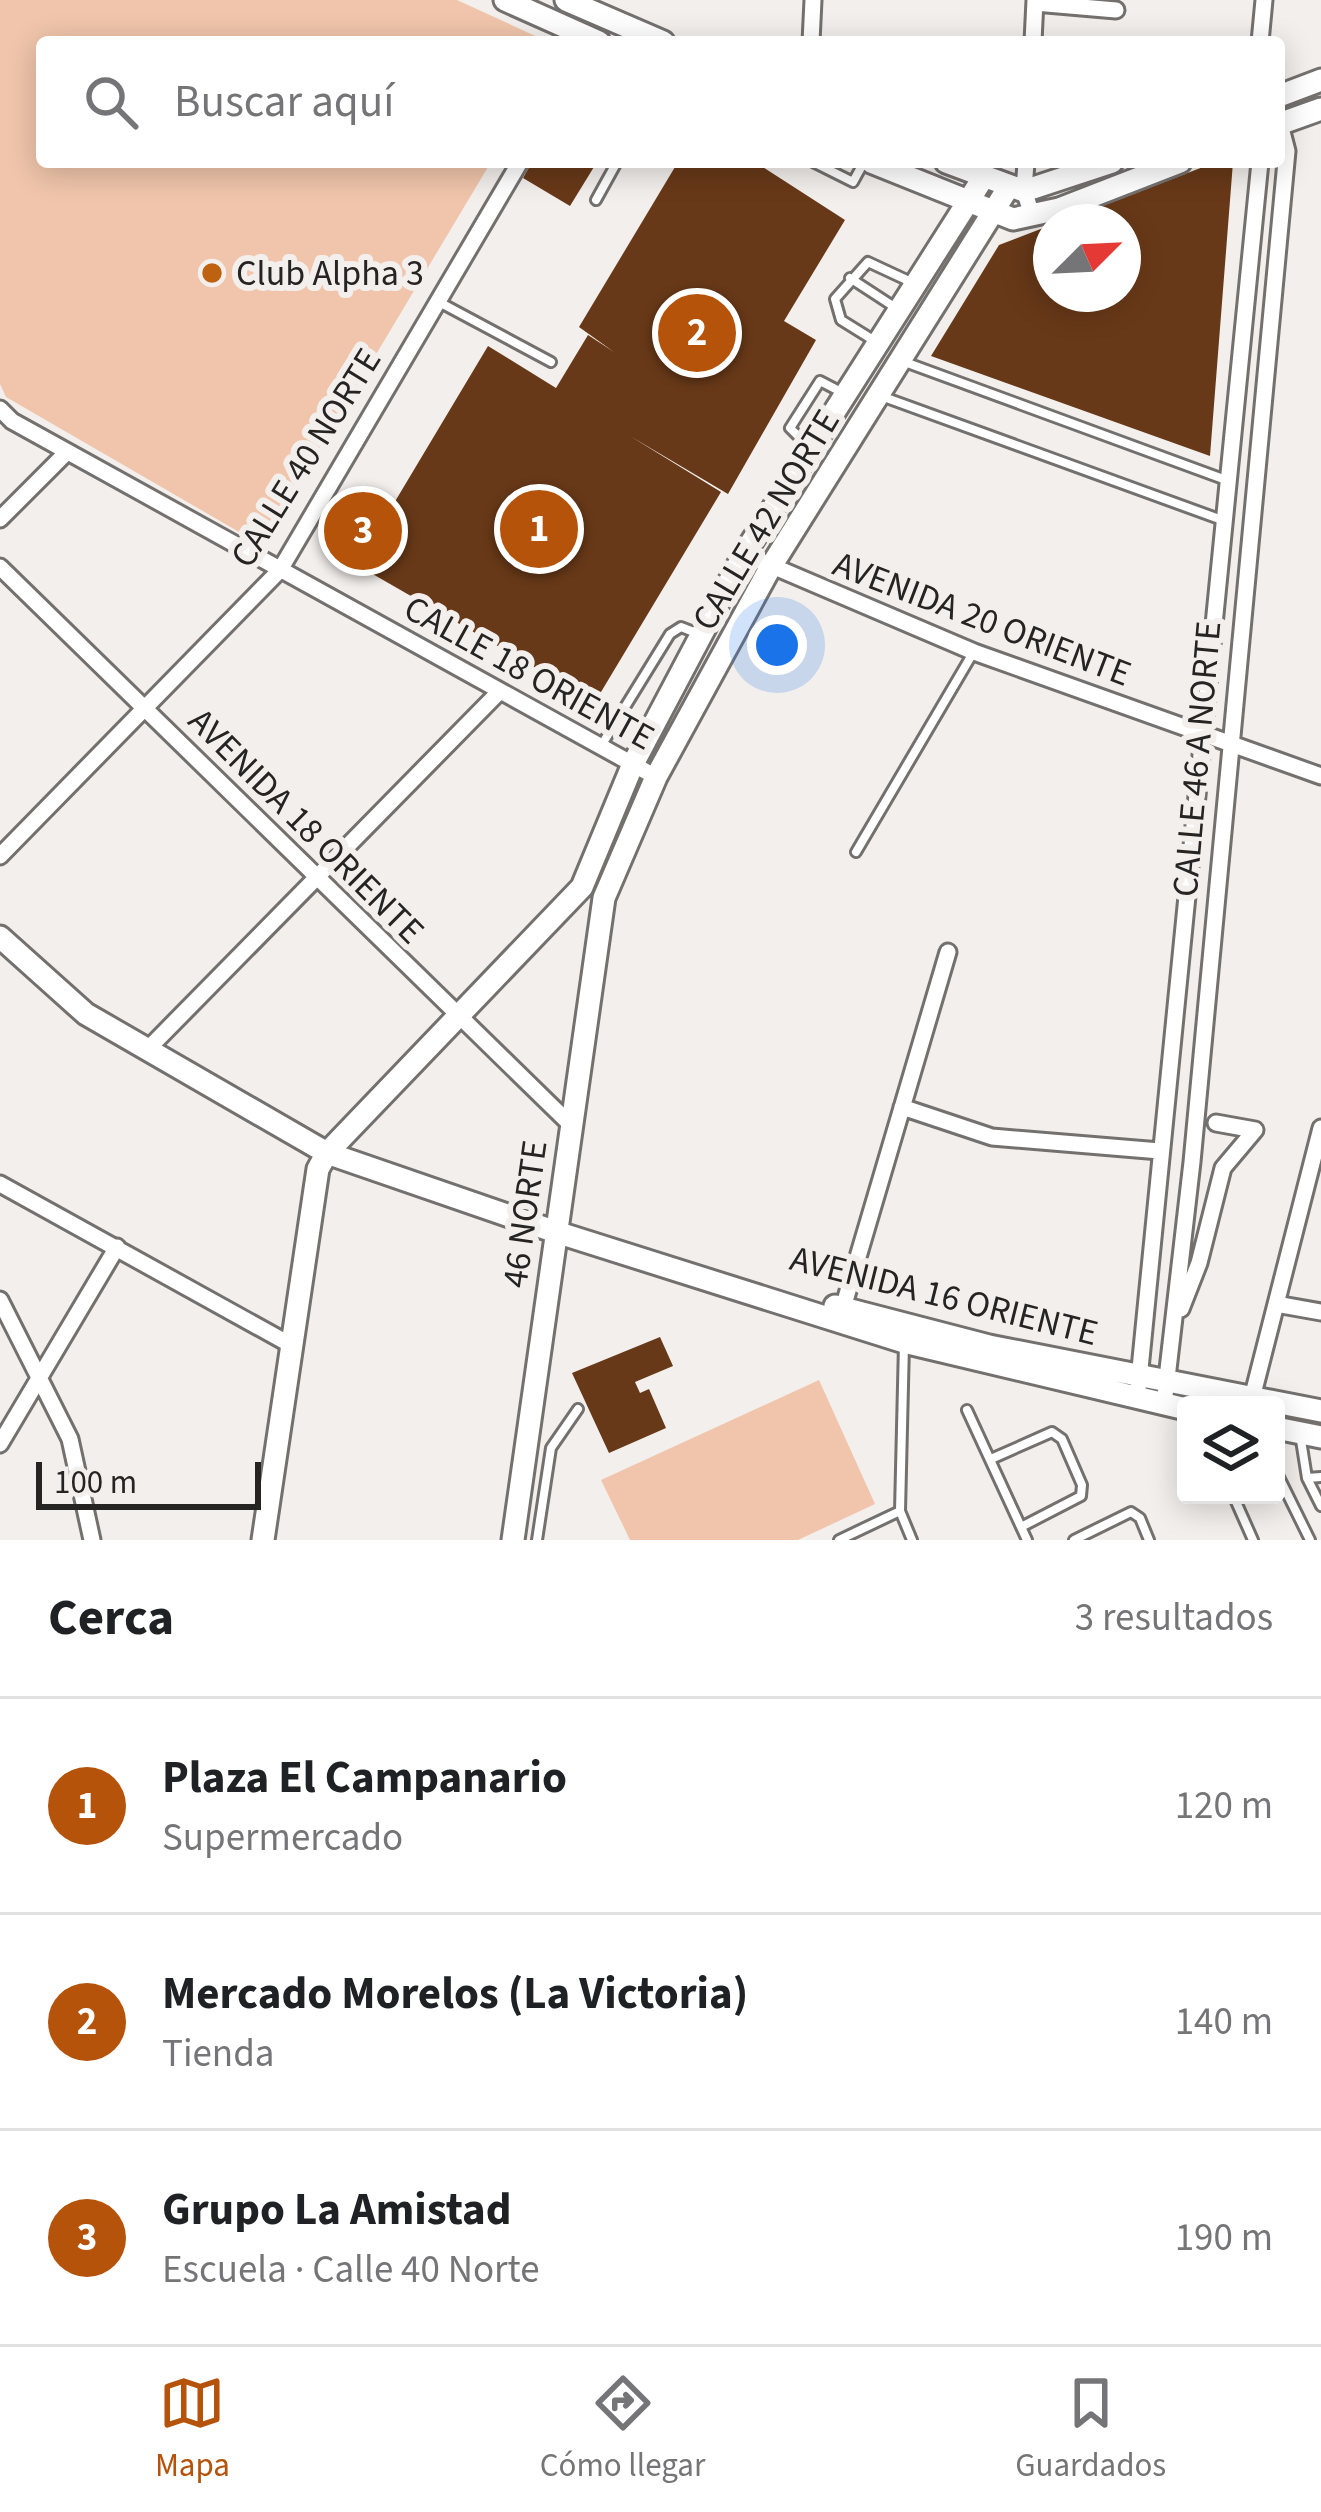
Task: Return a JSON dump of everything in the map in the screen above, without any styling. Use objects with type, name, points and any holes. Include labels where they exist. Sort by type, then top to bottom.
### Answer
[{"type":"main road","points":[[505,0],[583,36]]},
{"type":"main road","points":[[566,0],[649,36]]},
{"type":"main road","points":[[1285,94],[1321,80]]},
{"type":"main road","points":[[1285,120],[1321,109]]},
{"type":"main road","points":[[882,168],[994,214],[1033,217]]},
{"type":"main road","points":[[960,168],[1016,189],[1091,168]]},
{"type":"main road","points":[[1068,204],[1164,168]]},
{"type":"main road","name":"CALLE 42 NORTE","points":[[582,887],[633,764],[744,554],[983,178]]},
{"type":"main road","name":"CALLE 42 NORTE","points":[[604,898],[656,776],[770,568],[994,214],[1016,189]]},
{"type":"main road","points":[[263,1540],[312,1189],[327,1153],[582,887],[604,898]]},
{"type":"main road","name":"46 NORTE","points":[[513,1540],[604,898]]},
{"type":"main road","name":"AVENIDA 16 ORIENTE","points":[[0,937],[69,1002],[327,1153],[841,1315],[1173,1399]]},
{"type":"main road","name":"AVENIDA 16 ORIENTE","points":[[841,1315],[904,1342],[1138,1388]]},
{"type":"main road","name":"AVENIDA 16 ORIENTE","points":[[1285,1404],[1321,1411]]},
{"type":"street","points":[[811,36],[813,0]]},
{"type":"street","points":[[1261,36],[1264,0]]},
{"type":"street","points":[[1033,36],[1035,2],[1116,10]]},
{"type":"street","points":[[596,36],[604,17]]},
{"type":"street","name":"CALLE 46 A NORTE","points":[[1173,1399],[1285,144]]},
{"type":"street","name":"CALLE 40 NORTE","points":[[0,856],[280,570],[516,168]]},
{"type":"street","points":[[1024,168],[1016,189],[1033,217]]},
{"type":"street","name":"CALLE 46 A NORTE","points":[[1138,1388],[1258,168]]},
{"type":"street","points":[[1243,334],[1268,338]]},
{"type":"street","name":"CALLE 18 ORIENTE","points":[[0,409],[12,422],[656,776]]},
{"type":"street","points":[[0,519],[68,452]]},
{"type":"street","name":"AVENIDA 20 ORIENTE","points":[[744,554],[974,652],[1321,776]]},
{"type":"street","points":[[1220,559],[1246,563]]},
{"type":"street","name":"AVENIDA 18 ORIENTE","points":[[0,567],[572,1126]]},
{"type":"street","points":[[146,1051],[498,693]]},
{"type":"street","points":[[841,1315],[948,952]]},
{"type":"street","points":[[902,1107],[992,1137],[1160,1150]]},
{"type":"street","points":[[1177,1316],[1191,1290],[1223,1168],[1255,1130],[1216,1123]]},
{"type":"street","points":[[1253,1396],[1321,1128]]},
{"type":"street","points":[[1192,1162],[1223,1168]]},
{"type":"street","points":[[0,1184],[291,1345]]},
{"type":"street","points":[[0,1444],[117,1247]]},
{"type":"street","points":[[0,1300],[5,1322],[40,1376],[76,1458],[92,1540]]},
{"type":"street","points":[[1276,1304],[1321,1312]]},
{"type":"lane","points":[[596,200],[614,168]]},
{"type":"lane","points":[[825,168],[853,182],[863,168]]},
{"type":"lane","points":[[879,344],[835,314],[835,299],[861,266],[876,263],[916,285]]},
{"type":"lane","points":[[850,278],[900,311]]},
{"type":"lane","points":[[438,301],[551,362]]},
{"type":"lane","points":[[902,360],[1228,480]]},
{"type":"lane","points":[[880,395],[1223,520]]},
{"type":"lane","points":[[601,746],[670,634],[681,627],[700,635]]},
{"type":"lane","points":[[856,852],[974,652]]},
{"type":"lane","points":[[904,1342],[899,1511],[912,1540]]},
{"type":"lane","points":[[537,1540],[551,1448],[578,1409]]},
{"type":"lane","points":[[967,1410],[1027,1540]]},
{"type":"lane","points":[[991,1459],[1052,1432],[1062,1439],[1081,1496],[1021,1527]]},
{"type":"lane","points":[[1311,1435],[1306,1478],[1321,1506]]},
{"type":"lane","points":[[1306,1478],[1321,1477]]},
{"type":"lane","points":[[1285,1489],[1310,1540]]},
{"type":"lane","points":[[1237,1504],[1253,1540]]},
{"type":"lane","points":[[839,1540],[899,1511]]},
{"type":"lane","points":[[1074,1540],[1131,1512],[1140,1518],[1149,1540]]},
{"type":"shaded area","name":"Club Alpha 3","points":[[0,0],[457,0],[535,36],[36,36],[36,168],[487,168],[271,530],[246,536],[6,397],[0,384]]},
{"type":"shaded area","points":[[819,1380],[875,1504],[798,1540],[630,1540],[601,1480]]},
{"type":"building","points":[[529,168],[593,168],[570,206],[523,178]]},
{"type":"building","points":[[674,168],[764,168],[845,220],[784,321],[816,340],[728,494],[630,436],[721,492],[595,702],[357,565],[488,346],[556,388],[588,335],[614,352],[579,327]]},
{"type":"building","points":[[1200,168],[1233,168],[1210,456],[931,356],[999,245],[1033,232],[1033,312],[1141,312],[1141,204],[1108,204]]},
{"type":"building","points":[[660,1337],[673,1366],[635,1382],[640,1393],[649,1389],[666,1428],[609,1453],[572,1373]]},
{"type":"place","name":"Club Alpha 3","points":[[212,273]]},
{"type":"place","name":"Mercado Morelos (La Victoria)","points":[[697,333]]},
{"type":"place","name":"Plaza El Campanario","points":[[539,529]]},
{"type":"place","name":"Grupo La Amistad","points":[[363,531]]}]
